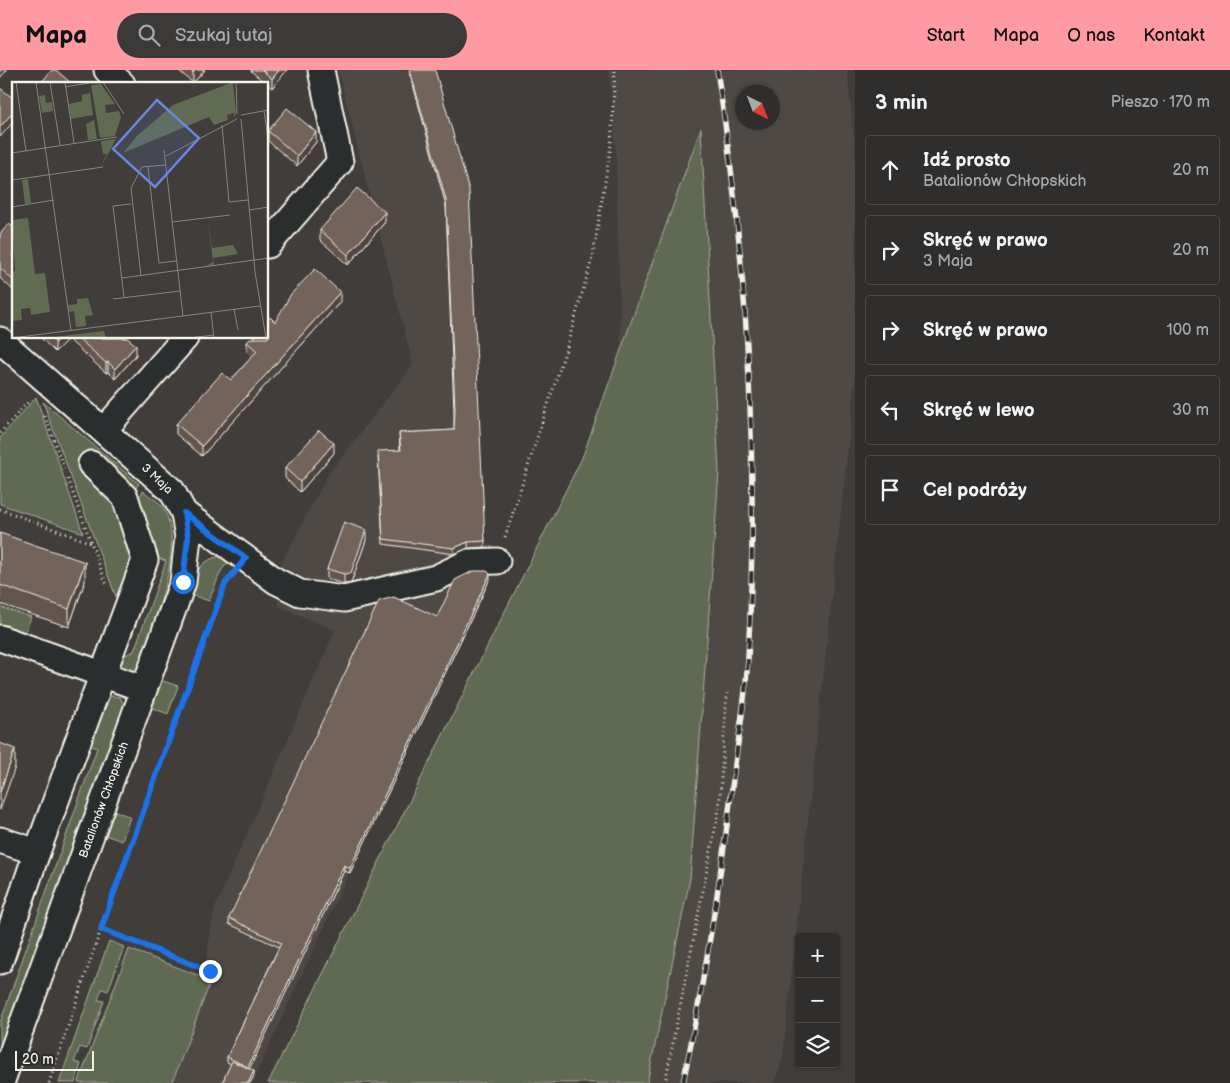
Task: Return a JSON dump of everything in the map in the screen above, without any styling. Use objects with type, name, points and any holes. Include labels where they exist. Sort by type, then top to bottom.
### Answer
[{"type":"street","points":[[107,70],[120,82]]},
{"type":"street","points":[[272,231],[340,162],[321,70]]},
{"type":"street","points":[[104,430],[184,339]]},
{"type":"street","name":"3 Maja","points":[[0,340],[172,491],[184,513],[276,581],[300,593],[344,599],[436,578],[469,562],[497,561]]},
{"type":"street","points":[[0,961],[37,852],[145,560],[125,497],[91,464]]},
{"type":"street","name":"Batalionów Chłopskich","points":[[1,1083],[183,582],[188,537],[184,513]]},
{"type":"street","points":[[0,638],[144,689]]},
{"type":"street","points":[[0,840],[37,852]]},
{"type":"path","points":[[497,561],[567,346],[593,255],[611,145],[615,70]]},
{"type":"path","points":[[0,433],[36,393]]},
{"type":"path","points":[[43,411],[108,590]]},
{"type":"path","points":[[0,509],[92,544]]},
{"type":"path","points":[[49,1083],[101,929],[225,584],[246,558]]},
{"type":"path","points":[[665,1083],[719,809],[728,693]]},
{"type":"path","points":[[101,929],[210,971]]},
{"type":"shaded area","points":[[338,70],[425,70],[467,211],[483,583],[252,1083],[156,1083],[206,961],[214,910],[335,630],[278,606],[277,571],[327,476],[413,365]]},
{"type":"shaded area","points":[[609,70],[847,70],[855,146],[855,380],[783,1056],[775,1083],[555,1083],[627,612],[616,153]]},
{"type":"green space","points":[[701,128],[719,472],[690,879],[647,1083],[268,1083],[582,458]]},
{"type":"green space","points":[[36,397],[83,533],[0,504],[0,438]]},
{"type":"green space","points":[[43,402],[139,484],[136,488],[96,454],[79,473],[120,507],[137,559],[119,605]]},
{"type":"green space","points":[[143,491],[161,505],[169,521],[171,540],[170,561],[160,605],[140,661],[133,673],[118,672],[118,658],[134,651],[166,561],[153,557],[133,507]]},
{"type":"green space","points":[[219,556],[231,558],[221,571],[209,601],[191,595],[199,570],[206,562]]},
{"type":"green space","points":[[0,607],[31,617],[23,638],[0,630]]},
{"type":"green space","points":[[160,680],[178,686],[168,714],[150,707]]},
{"type":"green space","points":[[110,696],[120,697],[123,703],[122,712],[0,1046],[0,1023],[97,748],[87,744],[104,699]]},
{"type":"green space","points":[[113,810],[130,817],[122,841],[105,835]]},
{"type":"green space","points":[[109,941],[124,947],[108,991],[102,989],[98,1000],[104,1001],[87,1049],[80,1047],[74,1062],[81,1064],[75,1083],[59,1083]]},
{"type":"green space","points":[[129,949],[211,980],[172,1083],[78,1083]]},
{"type":"building","points":[[52,70],[56,70],[70,82],[42,82]]},
{"type":"building","points":[[262,70],[279,70],[272,79]]},
{"type":"building","points":[[410,70],[435,70],[469,190],[485,541],[468,542],[454,548],[383,539],[378,451],[401,450],[399,433],[454,430],[455,409],[446,200]]},
{"type":"building","points":[[0,88],[12,97],[12,113],[0,127]]},
{"type":"building","points":[[287,108],[316,132],[297,156],[269,132]]},
{"type":"building","points":[[357,188],[385,212],[348,255],[320,230]]},
{"type":"building","points":[[9,224],[12,226],[12,279],[0,268],[0,234]]},
{"type":"building","points":[[315,269],[340,292],[202,446],[176,424],[222,373],[231,380],[257,351],[247,342],[250,339],[269,339],[269,318],[270,317],[275,322],[291,294]]},
{"type":"building","points":[[79,339],[128,339],[136,345],[115,369],[108,362],[106,363]]},
{"type":"building","points":[[319,430],[334,443],[300,482],[285,468]]},
{"type":"building","points":[[344,522],[366,530],[351,573],[344,574],[327,569]]},
{"type":"building","points":[[0,533],[85,562],[69,609],[0,585]]},
{"type":"building","points":[[473,571],[487,571],[490,574],[350,868],[344,865],[248,1067],[227,1057],[281,943],[229,918],[379,601],[394,597],[437,617],[455,580]]},
{"type":"building","points":[[0,743],[15,749],[0,792]]},
{"type":"building","points":[[232,1061],[254,1071],[248,1083],[222,1083]]},
{"type":"railway","points":[[683,1083],[706,964],[746,684],[751,584],[752,510],[748,363],[736,216],[717,70]]},
{"type":"route","points":[[183,582],[188,537],[184,513],[246,558],[225,584],[101,929],[210,971]]}]
